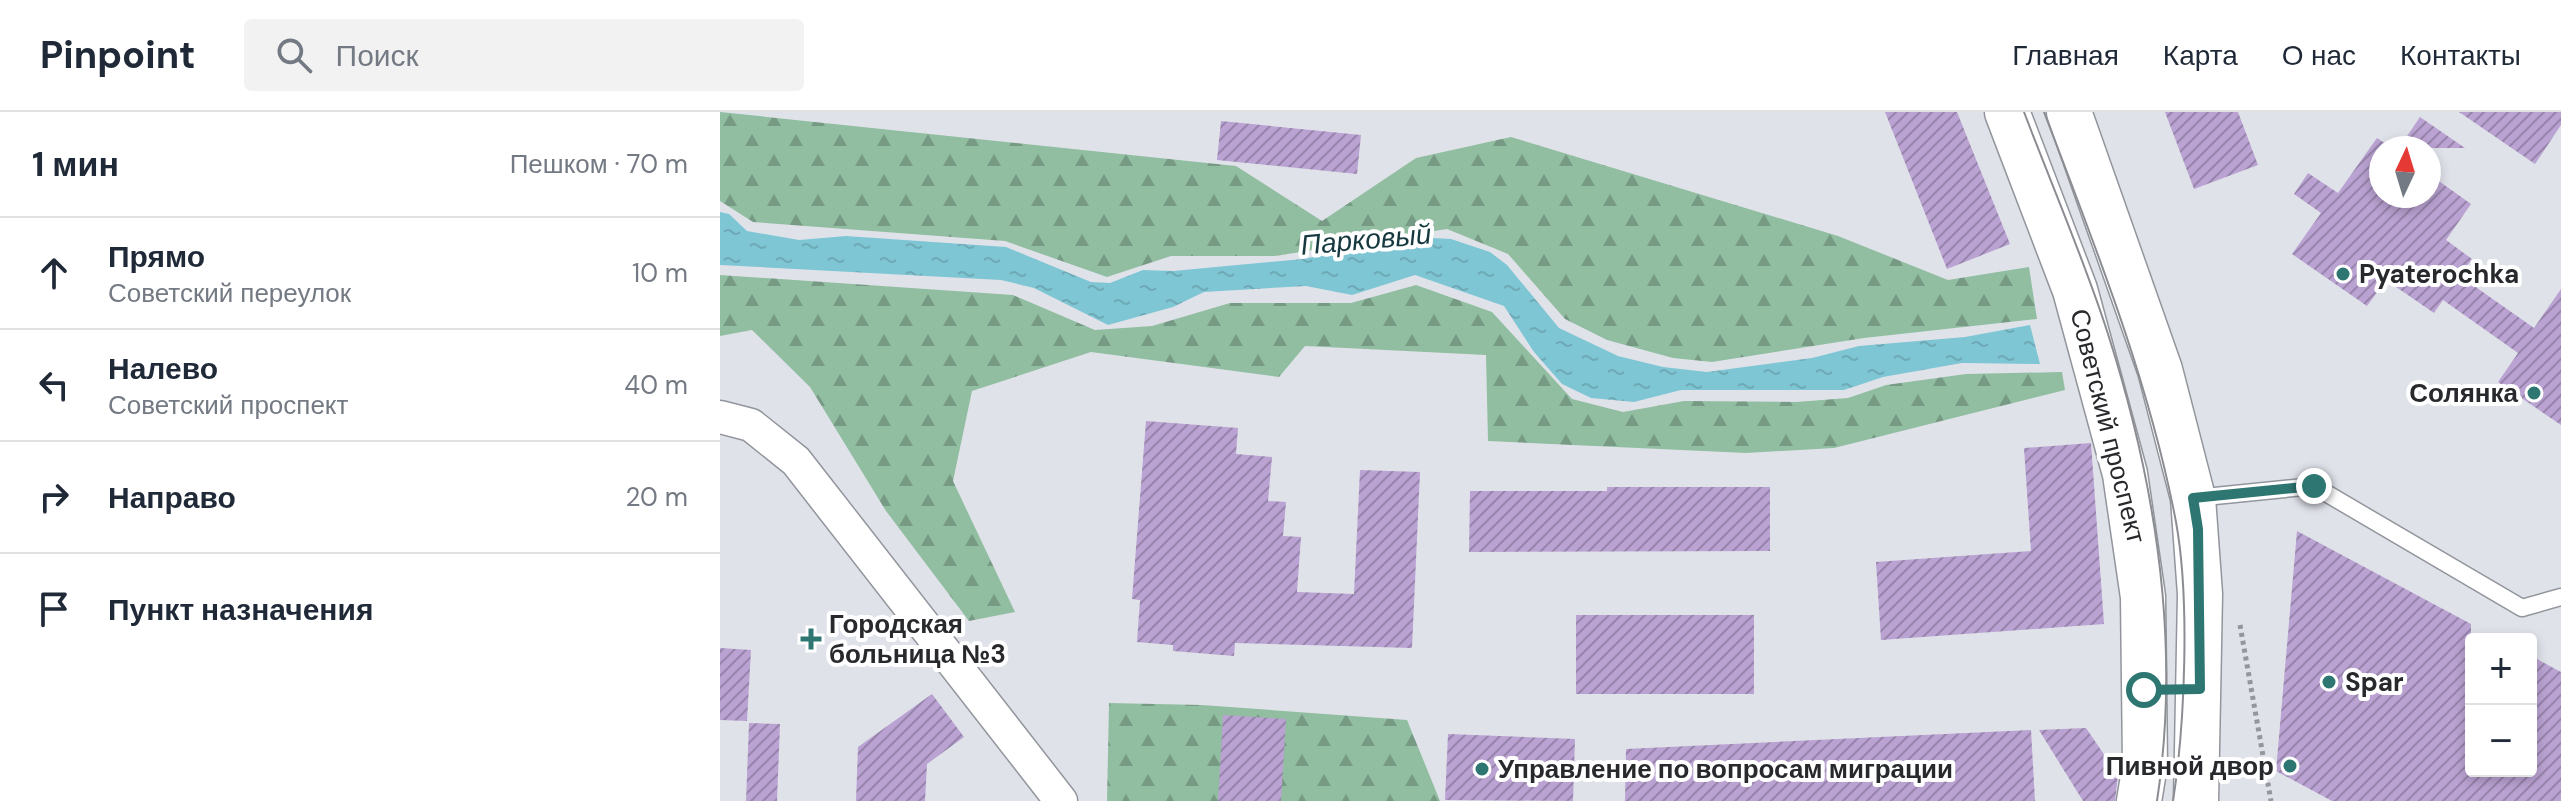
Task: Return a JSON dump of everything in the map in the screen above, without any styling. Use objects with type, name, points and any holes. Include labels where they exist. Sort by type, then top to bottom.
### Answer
[{"type":"main road","name":"Советский проспект","points":[[2007,112],[2075,290],[2125,474],[2163,689],[2196,801]]},
{"type":"main road","name":"Советский проспект","points":[[2069,112],[2160,370],[2198,529],[2139,801]]},
{"type":"street","points":[[720,417],[751,425],[796,461],[1061,801]]},
{"type":"lane","points":[[2193,498],[2314,486],[2522,608],[2561,597]]},
{"type":"green space","points":[[720,112],[1236,166],[1322,221],[1416,158],[1511,137],[1838,236],[1948,280],[2029,267],[2037,319],[1864,338],[1712,362],[1673,358],[1607,340],[1565,319],[1508,254],[1447,229],[1275,256],[1171,256],[1107,277],[1005,241],[753,222],[720,201]]},
{"type":"green space","points":[[720,275],[1013,295],[1095,330],[1152,326],[1230,303],[1351,303],[1416,285],[1492,312],[1572,399],[1623,412],[1684,401],[1796,402],[1848,398],[1886,385],[1966,374],[2062,372],[2065,390],[1834,448],[1746,453],[1488,441],[1486,355],[1305,346],[1279,377],[1091,352],[972,391],[953,481],[1015,612],[969,621],[886,511],[810,387],[752,330],[720,336]]},
{"type":"green space","points":[[1109,703],[1202,705],[1407,720],[1440,801],[1107,801]]},
{"type":"water","points":[[720,212],[729,214],[747,231],[799,240],[846,236],[1006,247],[1091,282],[1110,283],[1143,270],[1173,271],[1303,259],[1416,237],[1451,239],[1490,252],[1507,265],[1559,328],[1618,356],[1663,367],[1707,372],[1812,358],[1859,346],[1965,337],[2030,325],[2040,364],[1962,363],[1883,377],[1844,390],[1681,390],[1634,402],[1591,398],[1562,384],[1534,352],[1504,306],[1415,275],[1352,295],[1306,286],[1204,292],[1173,307],[1108,325],[1034,288],[1001,280],[720,265]]},
{"type":"building","points":[[1885,112],[1957,112],[2010,244],[1947,269]]},
{"type":"building","points":[[2165,112],[2238,112],[2258,165],[2194,189]]},
{"type":"building","points":[[2459,112],[2561,112],[2561,125],[2535,164]]},
{"type":"building","points":[[2420,117],[2465,148],[2441,148],[2441,136],[2407,136]]},
{"type":"building","points":[[1221,121],[1361,135],[1357,174],[1217,160]]},
{"type":"building","points":[[2369,149],[2369,208],[2441,208],[2441,183],[2471,204],[2446,240],[2472,259],[2460,276],[2534,328],[2561,289],[2561,425],[2498,382],[2518,353],[2443,300],[2434,313],[2386,280],[2367,306],[2292,254],[2321,213],[2294,194],[2308,173],[2338,193]]},
{"type":"building","points":[[1146,421],[1238,428],[1236,454],[1272,457],[1268,501],[1286,502],[1283,536],[1301,537],[1297,592],[1354,594],[1360,470],[1420,472],[1412,648],[1235,643],[1234,656],[1173,651],[1173,645],[1137,642],[1140,600],[1132,599]]},
{"type":"building","points":[[2091,443],[2104,624],[1881,640],[1876,562],[2031,551],[2024,448]]},
{"type":"building","points":[[1607,487],[1770,487],[1770,551],[1469,552],[1470,491],[1607,491]]},
{"type":"building","points":[[2297,531],[2471,624],[2471,633],[2465,633],[2465,777],[2537,777],[2537,659],[2561,672],[2561,801],[2332,801],[2276,771]]},
{"type":"building","points":[[1576,615],[1754,615],[1754,694],[1576,694]]},
{"type":"building","points":[[720,648],[751,650],[747,721],[720,720]]},
{"type":"building","points":[[932,694],[964,737],[927,764],[925,801],[856,801],[858,747]]},
{"type":"building","points":[[1223,715],[1286,719],[1281,801],[1218,801]]},
{"type":"building","points":[[749,723],[780,724],[777,801],[746,801]]},
{"type":"building","points":[[2086,728],[2118,775],[2115,801],[2083,801],[2039,730]]},
{"type":"building","points":[[2031,730],[2035,801],[1625,801],[1626,749]]},
{"type":"building","points":[[1448,734],[1575,739],[1573,801],[1445,800]]},
{"type":"tram line","points":[[2024,112],[2108,334],[2125,391],[2151,506],[2165,624],[2164,742],[2157,801]]},
{"type":"tram line","points":[[2044,112],[2136,365],[2165,469],[2176,522],[2183,587],[2184,662],[2173,801]]},
{"type":"place","name":"Pyaterochka","points":[[2343,274]]},
{"type":"place","name":"Солянка","points":[[2534,393]]},
{"type":"place","name":"Городская больница №3","points":[[811,639]]},
{"type":"place","name":"Spar","points":[[2329,682]]},
{"type":"place","name":"Пивной двор","points":[[2290,766]]},
{"type":"place","name":"Управление по вопросам миграции","points":[[1482,769]]},
{"type":"route","points":[[2144,690],[2200,689],[2198,529],[2193,498],[2314,486]]},
{"type":"water label","name":"Парковый","points":[[1366,239]]}]
